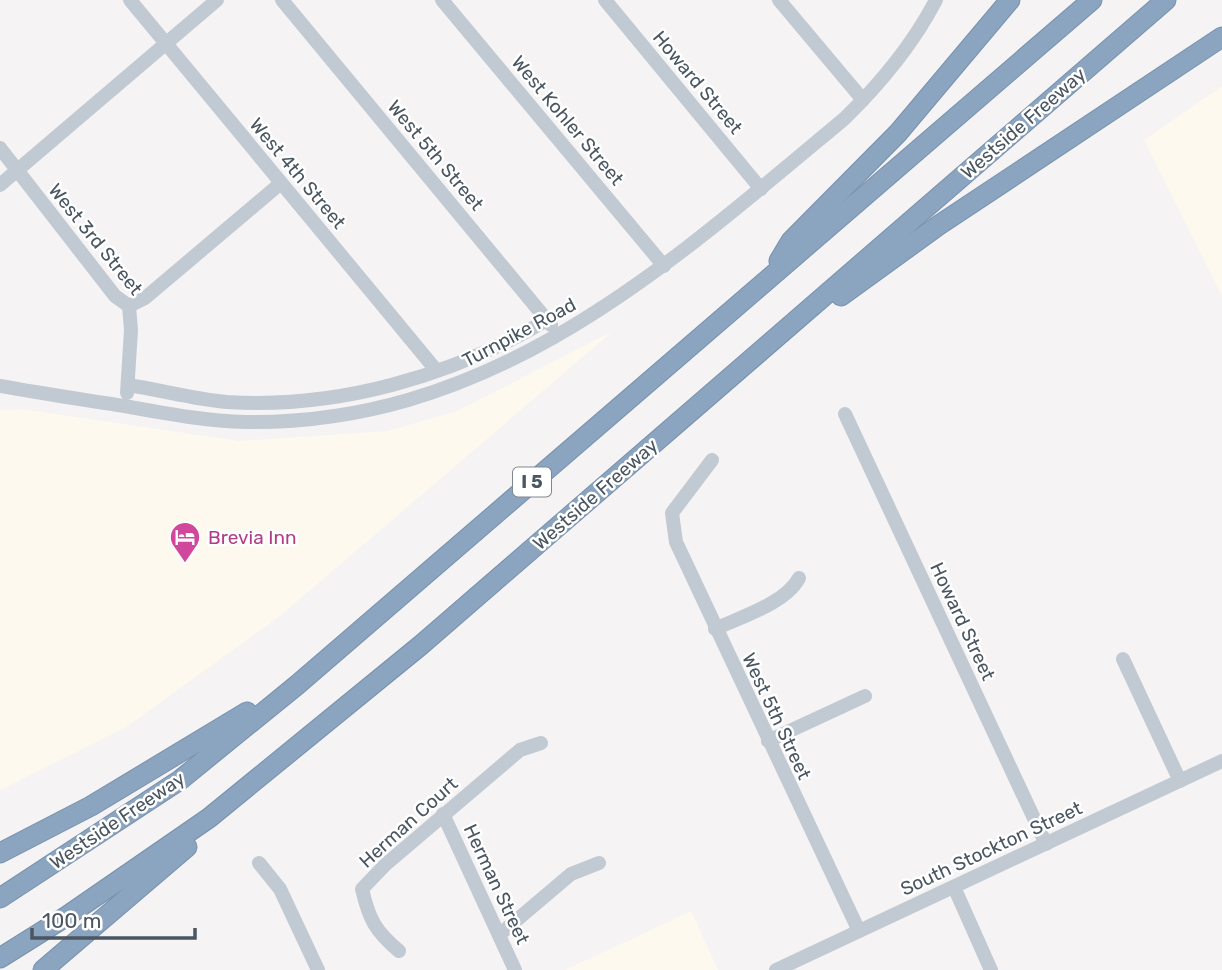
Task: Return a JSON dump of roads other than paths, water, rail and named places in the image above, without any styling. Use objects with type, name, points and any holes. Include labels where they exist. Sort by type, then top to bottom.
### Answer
[{"type":"highway","points":[[767,279],[792,241],[898,133],[1010,0]]},
{"type":"highway","name":"Westside Freeway","points":[[0,898],[180,779],[297,685],[1092,0]]},
{"type":"highway","name":"Westside Freeway","points":[[0,958],[78,909],[209,818],[421,645],[1166,0]]},
{"type":"highway","points":[[805,312],[835,300],[939,225],[1222,37]]},
{"type":"highway","points":[[0,853],[91,806],[297,685]]},
{"type":"highway","points":[[43,970],[183,852],[209,818]]},
{"type":"street","name":"West 4th Street","points":[[130,0],[436,370]]},
{"type":"street","points":[[0,185],[217,0]]},
{"type":"street","name":"West 5th Street","points":[[282,0],[559,335]]},
{"type":"street","name":"West Kohler Street","points":[[442,0],[664,265]]},
{"type":"street","name":"Howard Street","points":[[605,0],[761,189]]},
{"type":"street","points":[[779,0],[863,100]]},
{"type":"street","name":"Turnpike Road","points":[[0,386],[207,420],[246,422],[352,414],[425,396],[465,382],[505,365],[559,335],[664,265],[761,189],[844,120],[882,82],[908,48],[936,0]]},
{"type":"street","name":"West 3rd Street","points":[[0,148],[115,296],[129,306],[131,330],[126,407]]},
{"type":"street","points":[[129,306],[145,298],[281,183]]},
{"type":"street","points":[[128,385],[224,401],[290,402],[359,393],[436,370],[524,334],[547,320]]},
{"type":"street","name":"Howard Street","points":[[845,414],[1046,844]]},
{"type":"street","name":"West 5th Street","points":[[712,460],[672,513],[676,542],[859,931]]},
{"type":"street","points":[[715,629],[776,600],[796,586],[799,578]]},
{"type":"street","points":[[1123,659],[1180,781]]},
{"type":"street","points":[[768,741],[865,696]]},
{"type":"street","name":"Herman Court","points":[[399,951],[380,935],[368,915],[362,890],[385,864],[520,750],[541,743]]},
{"type":"street","name":"South Stockton Street","points":[[776,970],[1222,761]]},
{"type":"street","name":"Herman Street","points":[[443,814],[515,970]]},
{"type":"street","points":[[260,863],[280,889],[317,970]]},
{"type":"street","points":[[499,935],[571,874],[598,863]]},
{"type":"street","points":[[954,887],[991,970]]},
{"type":"place","name":"Brevia Inn","points":[[185,564]]}]
